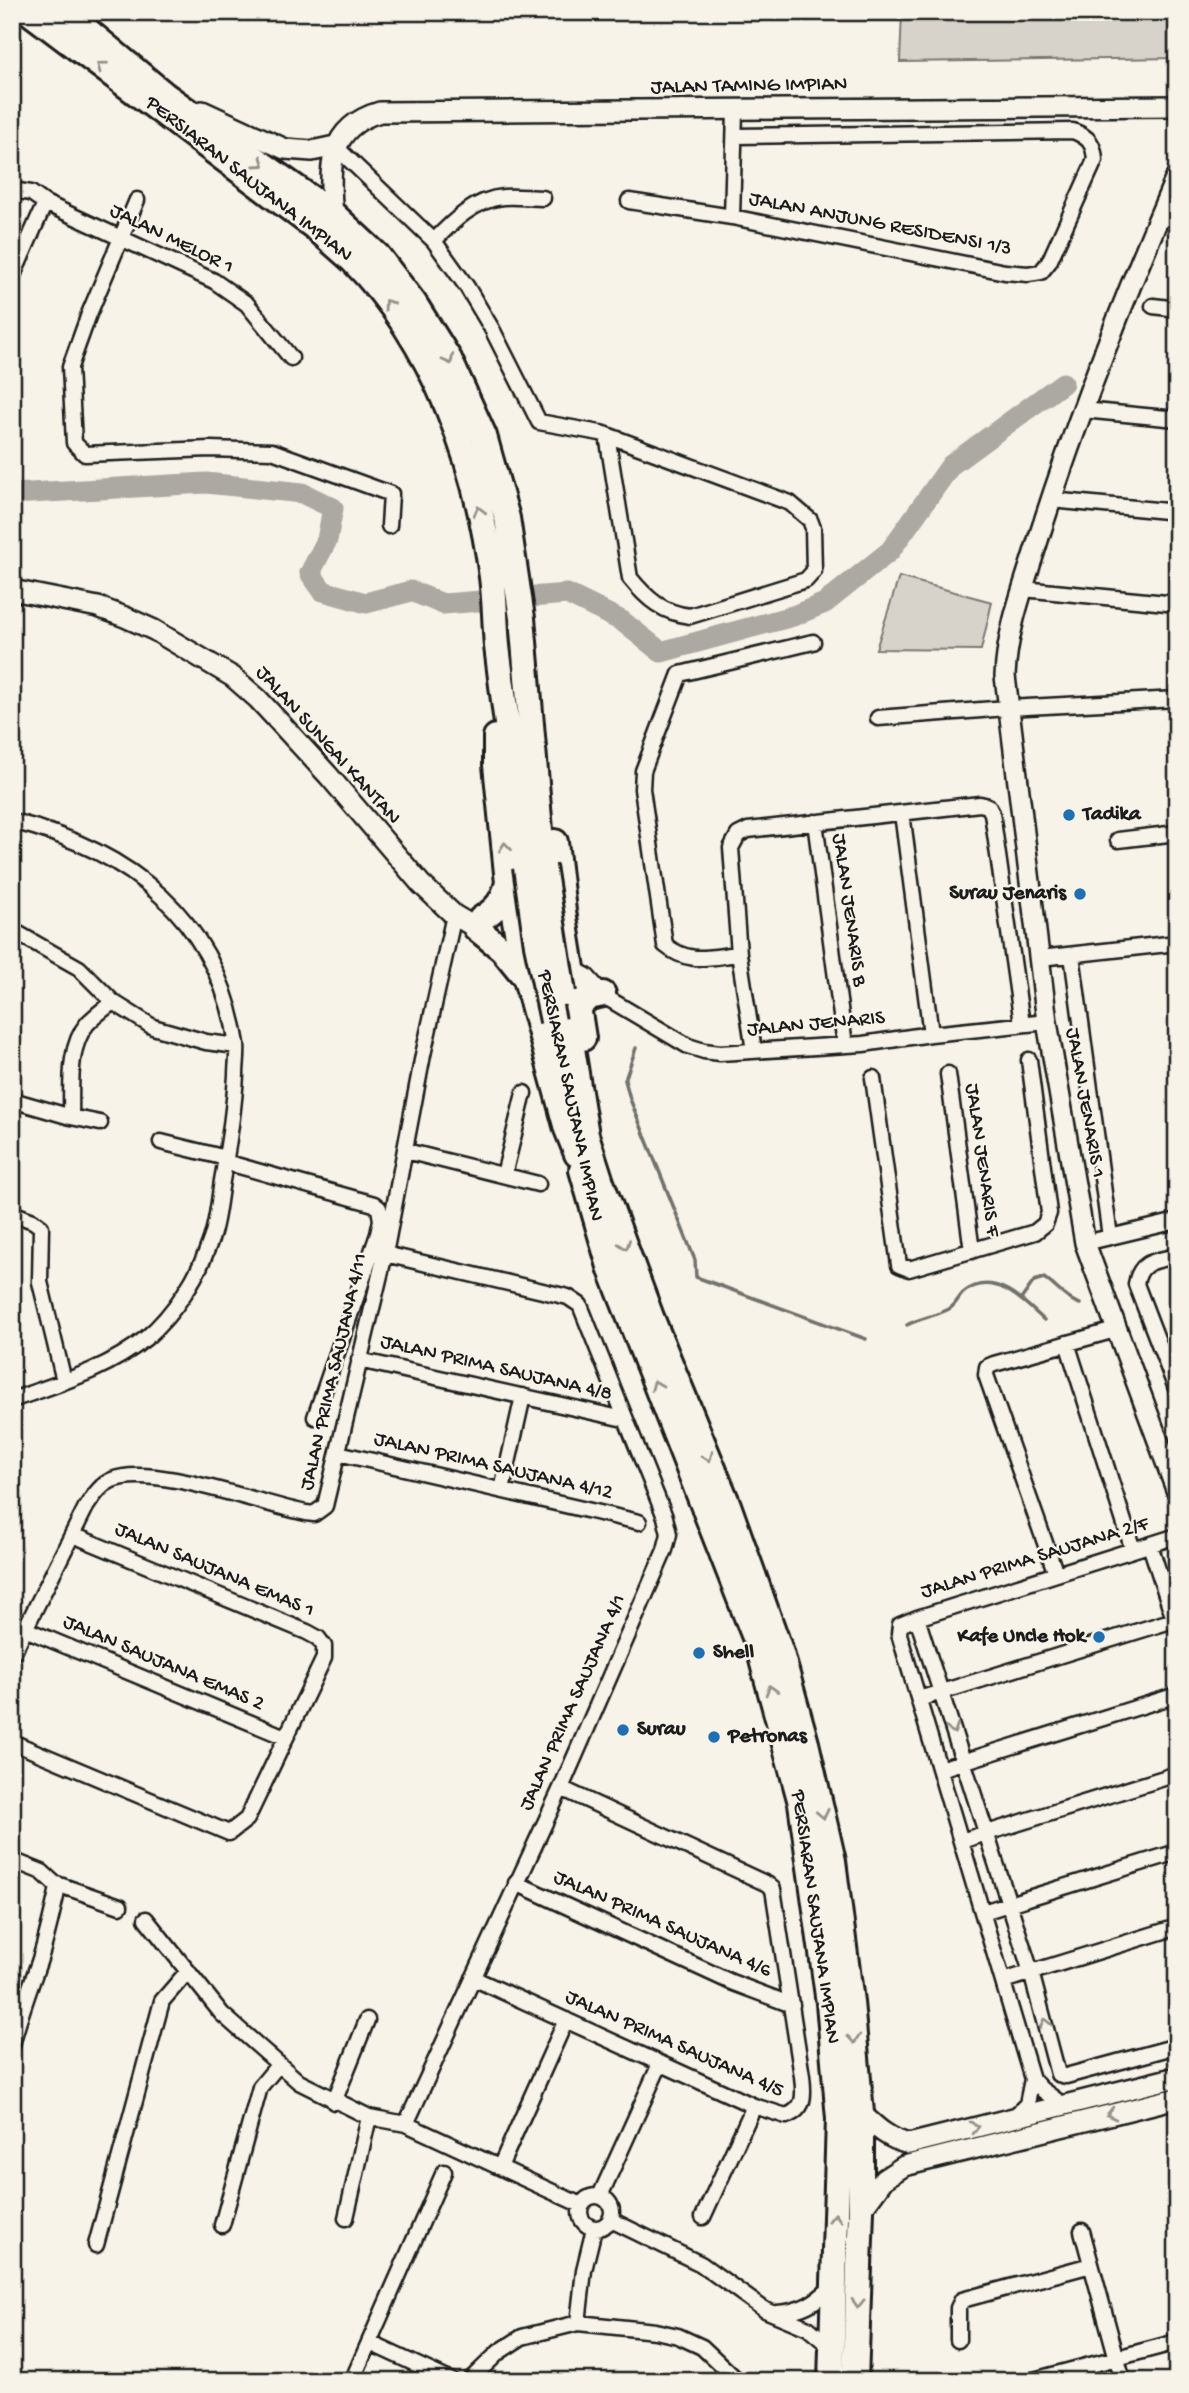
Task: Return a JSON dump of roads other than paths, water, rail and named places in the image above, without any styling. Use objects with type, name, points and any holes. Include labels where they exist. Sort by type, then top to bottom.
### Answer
[{"type":"highway","name":"PERSIARAN SAUJANA IMPIAN","points":[[29,12],[317,229],[354,262],[388,303],[442,394],[467,459],[483,524],[510,576]]},
{"type":"highway","name":"PERSIARAN SAUJANA IMPIAN","points":[[65,12],[165,95],[332,214],[377,256],[414,303],[449,359],[484,436],[507,518],[510,576],[496,634],[526,872],[569,999],[586,1135],[651,1318],[728,1506],[781,1653],[806,1743],[833,1861],[851,2002],[861,2113],[861,2210],[855,2381]]},
{"type":"highway","points":[[510,576],[526,617],[563,911],[569,999],[603,994]]},
{"type":"highway","name":"PERSIARAN SAUJANA IMPIAN","points":[[526,617],[526,872]]},
{"type":"highway","points":[[526,872],[503,901],[478,923],[526,979]]},
{"type":"highway","points":[[526,872],[520,946],[526,979],[567,1129],[577,1154]]},
{"type":"highway","name":"PERSIARAN SAUJANA IMPIAN","points":[[569,999],[577,1154],[611,1270],[758,1645],[801,1803],[830,2003],[839,2119],[831,2381]]},
{"type":"street","points":[[165,95],[285,149],[312,151],[335,146]]},
{"type":"street","name":"JALAN TAMING IMPIAN","points":[[335,146],[366,116],[380,112],[1177,106]]},
{"type":"street","points":[[732,217],[735,111]]},
{"type":"street","name":"JALAN ANJUNG RESIDENSI 1/3","points":[[629,201],[732,217],[1005,272],[1028,274],[1041,272],[1049,262],[1095,160],[1094,146],[1085,136],[1073,131],[736,136]]},
{"type":"street","points":[[332,214],[335,146]]},
{"type":"street","points":[[335,146],[434,241],[492,329],[535,418],[543,423],[607,435],[790,503],[810,520],[813,528],[814,571],[806,580],[690,616],[678,615],[659,607],[645,597],[629,578],[607,435]]},
{"type":"street","points":[[1007,708],[1006,648],[1051,499],[1118,314],[1168,219],[1177,175]]},
{"type":"street","name":"JALAN MELOR 1","points":[[12,190],[31,193],[45,203],[214,281],[247,304],[291,358]]},
{"type":"street","points":[[434,241],[452,222],[484,201],[503,197],[543,198]]},
{"type":"street","points":[[137,200],[69,366],[74,443],[85,454],[210,449],[286,454],[391,494],[389,526]]},
{"type":"street","points":[[12,278],[45,203]]},
{"type":"street","points":[[1153,306],[1177,309]]},
{"type":"street","points":[[1083,411],[1177,419]]},
{"type":"street","points":[[1051,499],[1177,512]]},
{"type":"street","points":[[1023,589],[1177,604]]},
{"type":"street","name":"JALAN SUNGAI KANTAN","points":[[12,590],[97,607],[125,617],[172,640],[233,677],[258,699],[313,758],[403,866],[436,898],[454,915],[478,923],[520,946],[569,999]]},
{"type":"street","points":[[739,954],[688,959],[677,955],[665,945],[642,789],[643,772],[680,674],[813,642]]},
{"type":"street","points":[[878,718],[1177,699]]},
{"type":"street","name":"JALAN JENARIS 1","points":[[1007,708],[1047,1022],[1085,1242],[1115,1330],[1177,1492]]},
{"type":"street","points":[[754,1052],[739,954],[731,848],[738,835],[748,830],[980,803],[988,806],[992,814],[1023,1024]]},
{"type":"street","points":[[902,813],[931,1034]]},
{"type":"street","points":[[12,821],[49,830],[91,848],[132,871],[168,901],[208,954],[219,977],[237,1045],[234,1105],[211,1242],[183,1298],[146,1338],[114,1358],[64,1381],[12,1399]]},
{"type":"street","name":"JALAN JENARIS B","points":[[815,822],[845,1045]]},
{"type":"street","points":[[1118,840],[1177,833]]},
{"type":"street","name":"JALAN SUNGAI KANTAN","points":[[436,898],[458,906],[478,923]]},
{"type":"street","name":"JALAN PRIMA SAUJANA 4/11","points":[[12,1654],[86,1507],[104,1485],[125,1476],[138,1475],[169,1479],[314,1514],[325,1506],[385,1254],[423,1055],[454,915]]},
{"type":"street","points":[[12,930],[79,968],[113,1002],[153,1027],[206,1042],[237,1045]]},
{"type":"street","points":[[1040,958],[1177,943]]},
{"type":"street","points":[[1072,955],[1110,1237]]},
{"type":"street","name":"JALAN JENARIS","points":[[569,999],[587,976],[603,994],[688,1046],[720,1053],[845,1045],[1047,1022]]},
{"type":"street","points":[[71,1117],[77,1041],[88,1022],[113,1002]]},
{"type":"street","points":[[873,1078],[898,1265],[909,1269],[1035,1232],[1045,1224],[1049,1213],[1029,1060]]},
{"type":"street","name":"JALAN JENARIS F","points":[[948,1074],[972,1251]]},
{"type":"street","points":[[504,1175],[524,1093]]},
{"type":"street","points":[[12,1100],[100,1123]]},
{"type":"street","points":[[1037,1120],[1062,1115]]},
{"type":"street","points":[[161,1142],[374,1204],[379,1208],[381,1220],[377,1234],[315,1416]]},
{"type":"street","points":[[405,1151],[538,1184]]},
{"type":"street","points":[[12,1213],[41,1227],[40,1282],[64,1381]]},
{"type":"street","points":[[1085,1242],[1177,1221]]},
{"type":"street","name":"JALAN PRIMA SAUJANA 4/1","points":[[385,1254],[568,1297],[580,1306],[665,1517],[669,1534],[665,1550],[561,1788],[406,2124]]},
{"type":"street","points":[[1177,1256],[1150,1262],[1138,1274],[1136,1284],[1177,1391]]},
{"type":"street","points":[[1056,1574],[986,1375],[988,1367],[994,1364],[1115,1330]]},
{"type":"street","points":[[1067,1343],[1133,1550]]},
{"type":"street","name":"JALAN PRIMA SAUJANA 4/8","points":[[359,1360],[624,1419]]},
{"type":"street","points":[[502,1490],[523,1396]]},
{"type":"street","name":"JALAN PRIMA SAUJANA 4/12","points":[[338,1453],[639,1522]]},
{"type":"street","name":"JALAN SAUJANA EMAS 1","points":[[73,1535],[318,1637],[324,1646],[324,1658],[285,1737]]},
{"type":"street","name":"JALAN PRIMA SAUJANA 2/F","points":[[911,1620],[1177,1536]]},
{"type":"street","points":[[919,1699],[1175,1619],[1150,1545]]},
{"type":"street","points":[[1063,2105],[1032,2079],[899,1634],[900,1625],[911,1620],[941,1692],[1031,1972],[1058,2074],[1066,2076],[1177,2046]]},
{"type":"street","name":"JALAN SAUJANA EMAS 2","points":[[25,1629],[285,1737]]},
{"type":"street","points":[[940,1769],[1177,1695]]},
{"type":"street","points":[[12,1742],[229,1833],[247,1819],[285,1737]]},
{"type":"street","points":[[961,1841],[1177,1774]]},
{"type":"street","name":"JALAN PRIMA SAUJANA 4/5","points":[[473,1978],[754,2106],[786,2116],[799,2109],[802,2104],[804,2088],[773,1889],[561,1788]]},
{"type":"street","points":[[983,1912],[1177,1852]]},
{"type":"street","points":[[12,1860],[42,1872],[58,1888],[12,2045]]},
{"type":"street","points":[[54,1883],[120,1906]]},
{"type":"street","name":"JALAN PRIMA SAUJANA 4/6","points":[[516,1883],[731,1982],[792,2005]]},
{"type":"street","points":[[146,1919],[222,2014],[299,2082],[334,2102],[369,2117],[406,2124],[582,2205]]},
{"type":"street","points":[[1003,1981],[1177,1927]]},
{"type":"street","points":[[96,2245],[162,2001],[188,1970]]},
{"type":"street","points":[[334,2102],[368,2020]]},
{"type":"street","points":[[500,2167],[566,2020]]},
{"type":"street","points":[[600,2196],[660,2063]]},
{"type":"street","points":[[222,2225],[260,2087],[279,2064]]},
{"type":"street","points":[[861,2113],[887,2135],[909,2144],[1177,2077]]},
{"type":"street","points":[[1012,2118],[1027,2104],[1032,2079]]},
{"type":"street","points":[[861,2210],[884,2179],[904,2166],[1177,2098]]},
{"type":"street","points":[[703,2217],[754,2106]]},
{"type":"street","points":[[346,2218],[369,2117]]},
{"type":"street","points":[[352,2381],[444,2172]]},
{"type":"street","points":[[600,2196],[610,2204],[611,2220],[602,2228],[589,2228],[579,2214],[582,2205],[588,2198],[600,2196]]},
{"type":"street","points":[[611,2220],[693,2259],[765,2310],[818,2334],[832,2356]]},
{"type":"street","points":[[578,2323],[583,2270],[594,2229]]},
{"type":"street","points":[[1082,2231],[1122,2381]]},
{"type":"street","points":[[958,2340],[958,2308],[962,2300],[1091,2265]]},
{"type":"street","points":[[776,2313],[803,2309],[814,2304],[832,2286]]},
{"type":"street","points":[[469,2381],[499,2352],[522,2337],[578,2323],[655,2330],[678,2336],[702,2347],[738,2381]]},
{"type":"street","points":[[1030,2381],[1177,2342]]},
{"type":"street","points":[[370,2343],[452,2381]]},
{"type":"waterway","points":[[12,494],[206,483],[302,493],[333,508],[327,540],[310,573],[323,591],[366,603],[411,591],[443,604],[567,594],[622,621],[661,652],[793,616],[825,603],[890,551],[951,465],[1063,383]]},
{"type":"waterway","points":[[636,1048],[625,1080],[630,1099],[695,1260],[696,1277],[866,1339]]},
{"type":"waterway","points":[[1022,1298],[1034,1281],[1044,1278],[1065,1296],[1080,1304]]},
{"type":"waterway","points":[[907,1325],[949,1309],[963,1293],[974,1286],[985,1284],[1007,1290],[1017,1296],[1044,1320]]},
{"type":"place","name":"Tadika","points":[[1069,815]]},
{"type":"place","name":"Surau Jenaris","points":[[1080,894]]},
{"type":"place","name":"Kafe Uncle Hok","points":[[1099,1637]]},
{"type":"place","name":"Shell","points":[[699,1653]]},
{"type":"place","name":"Surau","points":[[623,1730]]},
{"type":"place","name":"Petronas","points":[[714,1737]]}]
